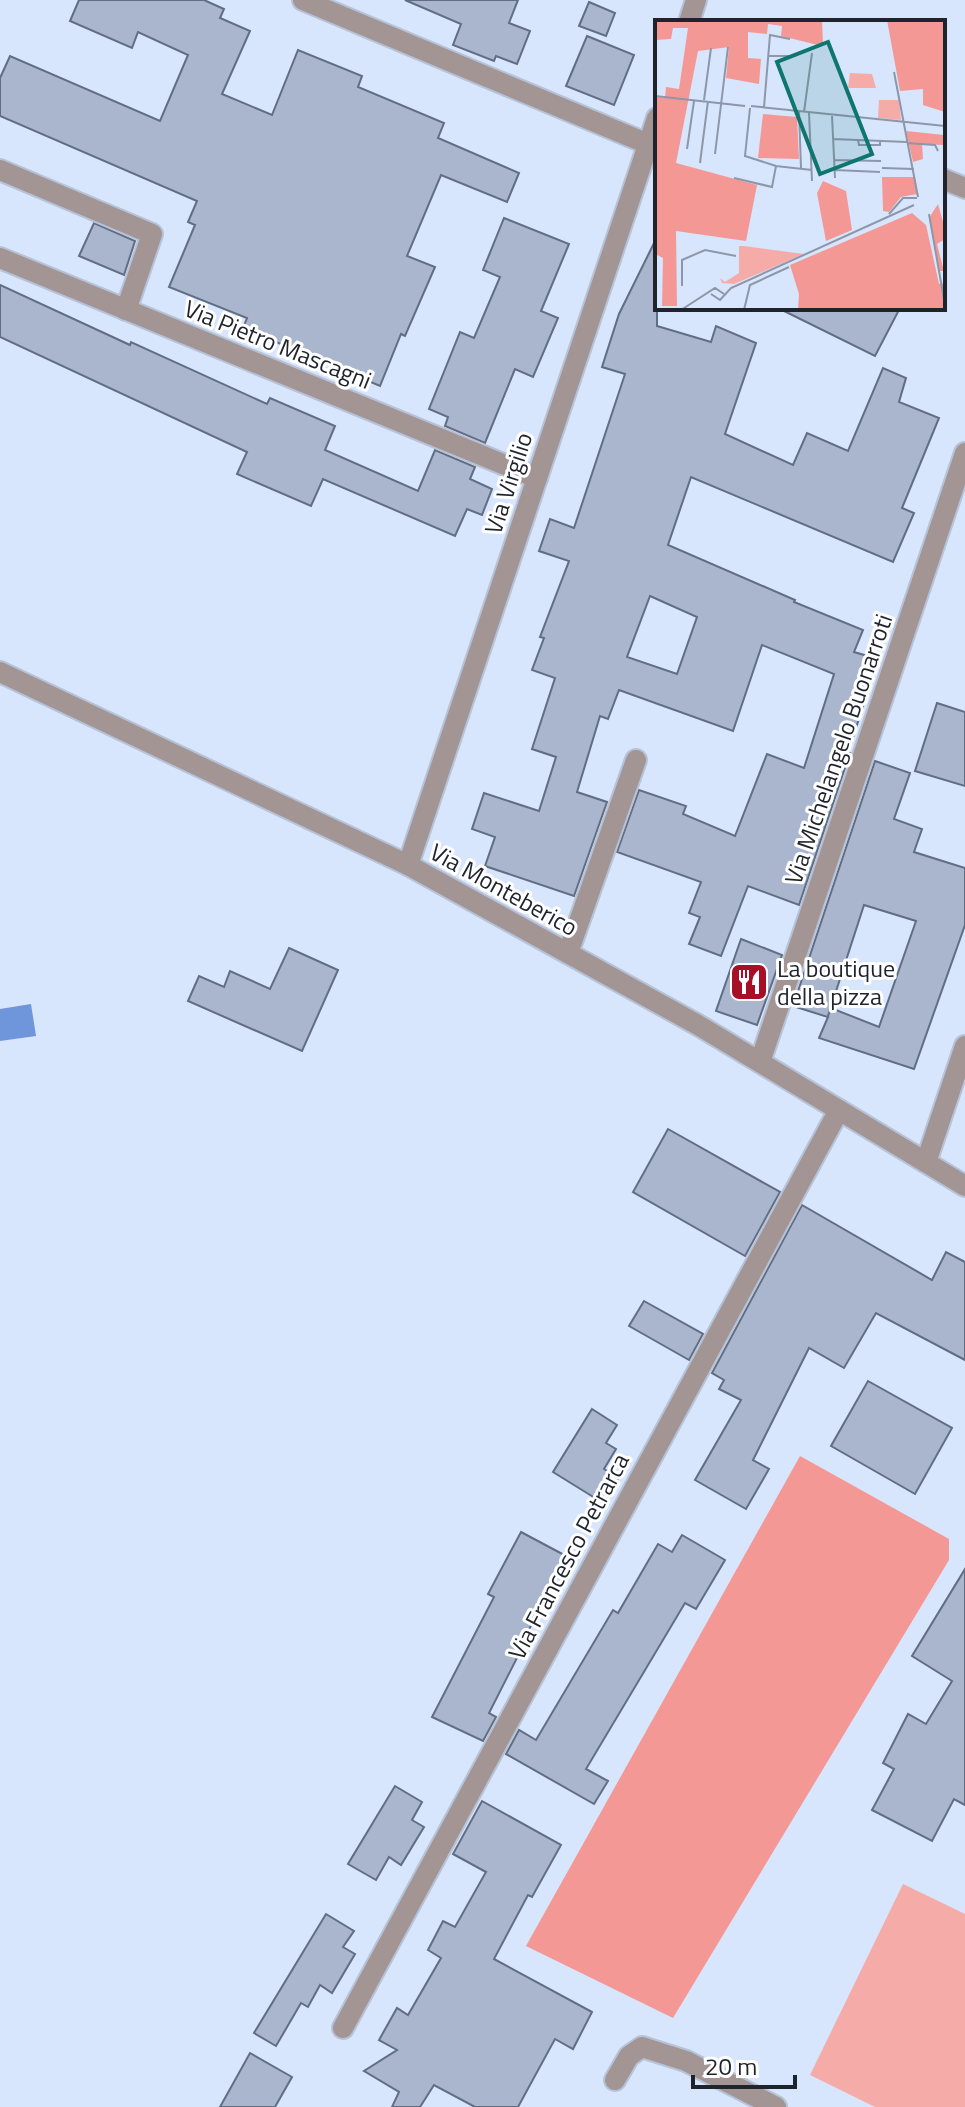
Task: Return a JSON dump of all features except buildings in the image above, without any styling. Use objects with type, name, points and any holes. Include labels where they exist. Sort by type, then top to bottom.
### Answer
[{"type":"street","points":[[303,0],[648,144]]},
{"type":"street","points":[[690,20],[696,0]]},
{"type":"street","name":"Via Virgilio","points":[[408,865],[655,124]]},
{"type":"street","points":[[0,170],[152,234],[126,310]]},
{"type":"street","points":[[945,180],[965,188]]},
{"type":"street","name":"Via Pietro Mascagni","points":[[0,258],[537,478]]},
{"type":"street","name":"Via Michelangelo Buonarroti","points":[[760,1062],[965,453]]},
{"type":"street","name":"Via Monteberico","points":[[0,672],[408,865],[698,1025],[965,1186]]},
{"type":"street","points":[[568,953],[636,760]]},
{"type":"street","points":[[926,1162],[965,1046]]},
{"type":"street","name":"Via Francesco Petrarca","points":[[343,2028],[839,1110]]},
{"type":"street","points":[[615,2080],[629,2056],[642,2047],[686,2061],[776,2107]]},
{"type":"shaded area","points":[[800,1456],[949,1539],[949,1560],[673,2018],[526,1946]]},
{"type":"shaded area","points":[[903,1884],[965,1914],[965,2107],[875,2107],[810,2075]]},
{"type":"water","points":[[31,1004],[36,1036],[0,1041],[0,1009]]},
{"type":"place","name":"La boutique della pizza","points":[[749,982]]}]
